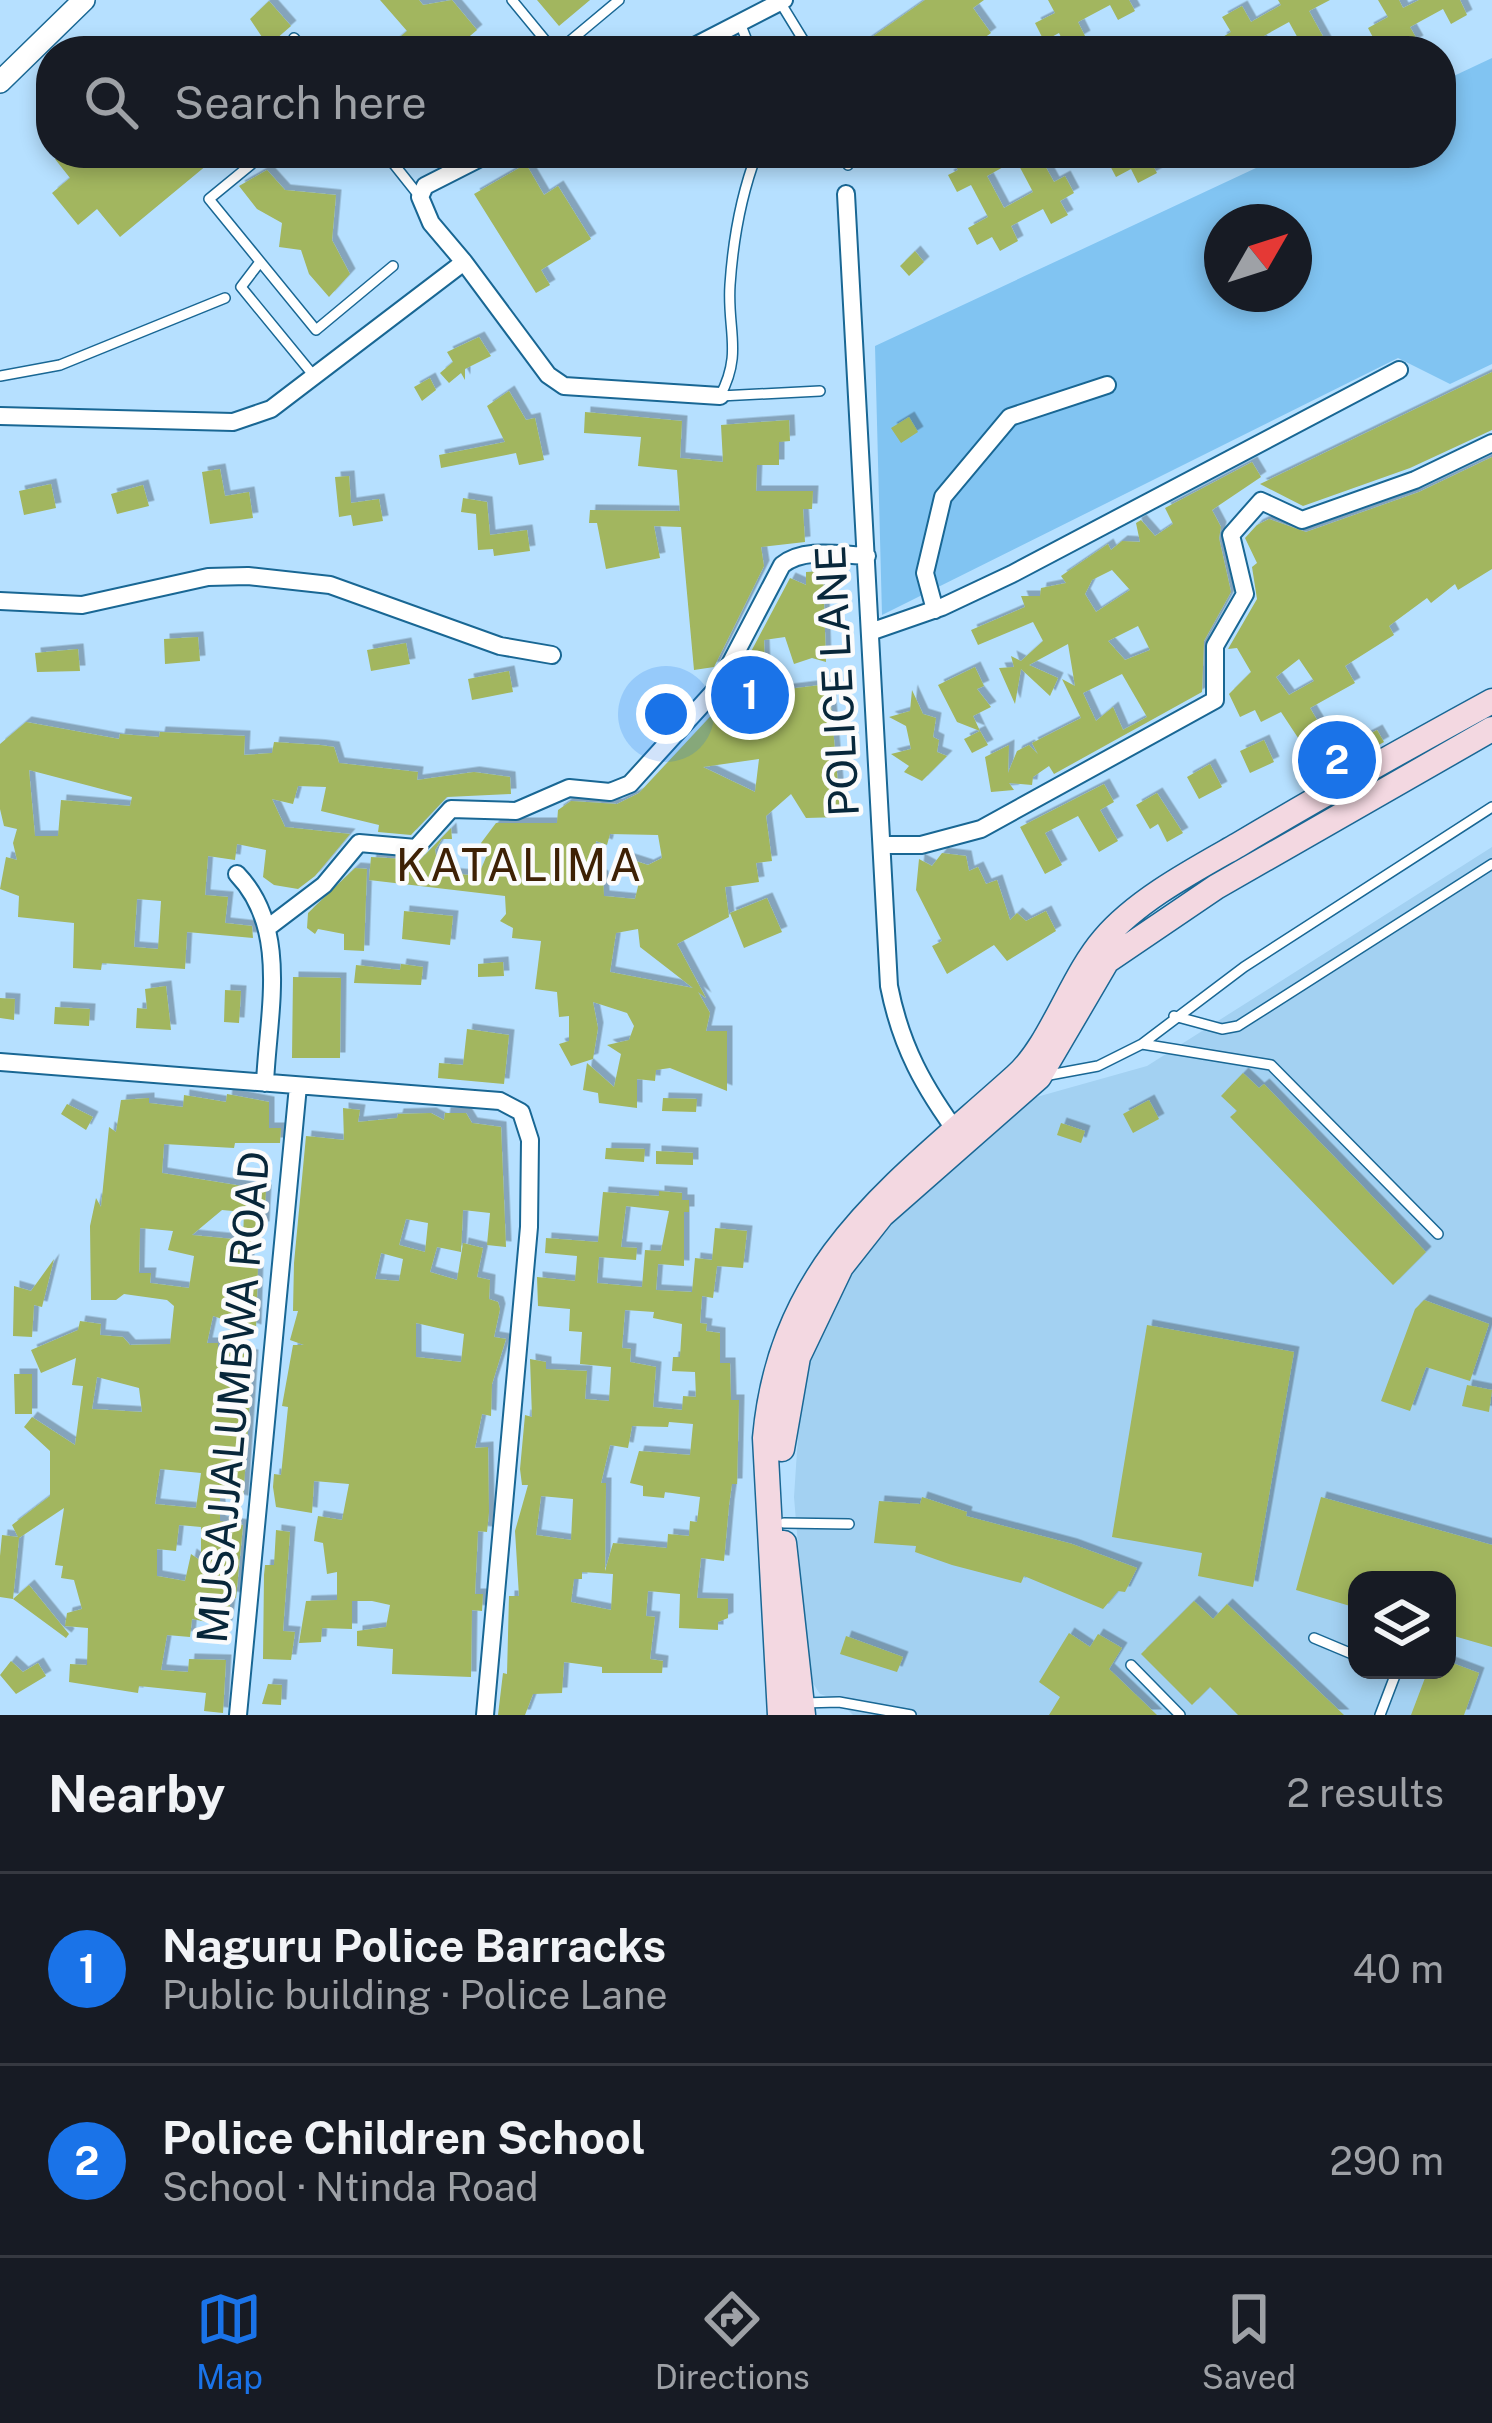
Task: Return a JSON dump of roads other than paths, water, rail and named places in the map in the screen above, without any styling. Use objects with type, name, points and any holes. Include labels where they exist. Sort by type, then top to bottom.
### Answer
[{"type":"main road","points":[[791,1709],[785,1404],[797,1357],[822,1301],[862,1236],[1021,1072],[1105,937],[1187,874],[1492,701]]},
{"type":"main road","points":[[791,1709],[765,1438],[781,1351],[822,1264],[844,1234],[1039,1077],[1091,981],[1123,946],[1492,730]]},
{"type":"street","points":[[47,36],[84,0]]},
{"type":"street","points":[[714,36],[782,1]]},
{"type":"street","points":[[0,82],[36,47]]},
{"type":"street","points":[[460,168],[425,186],[420,197],[431,223],[548,375],[564,386],[720,396]]},
{"type":"street","name":"POLICE LANE","points":[[846,194],[889,986],[899,1038],[918,1078],[960,1136]]},
{"type":"street","points":[[0,416],[232,422],[271,409],[464,262]]},
{"type":"street","points":[[870,632],[934,610],[1399,370]]},
{"type":"street","points":[[934,610],[925,574],[943,497],[1010,417],[1107,385]]},
{"type":"street","points":[[882,844],[921,845],[981,829],[1215,700],[1215,646],[1245,594],[1231,535],[1252,506],[1261,501],[1302,520],[1415,480],[1492,443]]},
{"type":"street","points":[[269,926],[324,885],[359,843],[416,848],[451,809],[516,811],[569,788],[610,792],[630,784],[718,687],[782,565],[792,557],[820,554],[867,556]]},
{"type":"street","points":[[0,601],[82,605],[208,577],[248,576],[330,585],[500,646],[552,656]]},
{"type":"street","points":[[237,874],[255,892],[269,926],[265,1083]]},
{"type":"street","points":[[0,1062],[517,1106],[526,1119],[529,1227],[485,1715]]},
{"type":"street","name":"MUSAJJALUMBWA ROAD","points":[[238,1715],[298,1086]]},
{"type":"lane","points":[[512,0],[543,36]]},
{"type":"lane","points":[[577,36],[619,0]]},
{"type":"lane","points":[[782,1],[802,36]]},
{"type":"lane","points":[[740,23],[745,36]]},
{"type":"lane","points":[[247,168],[209,199],[316,330],[393,266]]},
{"type":"lane","points":[[397,168],[420,197]]},
{"type":"lane","points":[[720,396],[736,367],[730,289],[736,234],[753,168]]},
{"type":"lane","points":[[260,262],[241,287],[314,376]]},
{"type":"lane","points":[[0,376],[60,365],[225,298]]},
{"type":"lane","points":[[720,396],[820,391]]},
{"type":"lane","points":[[1039,1077],[1098,1066],[1142,1044],[1174,1016],[1492,807]]},
{"type":"lane","points":[[1174,1016],[1222,1029],[1238,1026],[1492,864]]},
{"type":"lane","points":[[1142,1044],[1271,1065],[1438,1234]]},
{"type":"lane","points":[[784,1523],[849,1524]]},
{"type":"lane","points":[[1314,1638],[1348,1652]]},
{"type":"lane","points":[[1131,1666],[1180,1715]]},
{"type":"lane","points":[[1381,1715],[1394,1679]]},
{"type":"lane","points":[[791,1709],[839,1702],[911,1715]]},
{"type":"place","name":"Naguru Police Barracks","points":[[750,695]]},
{"type":"place","name":"Police Children School","points":[[1337,760]]},
{"type":"district","name":"KATALIMA","points":[[520,865]]}]
